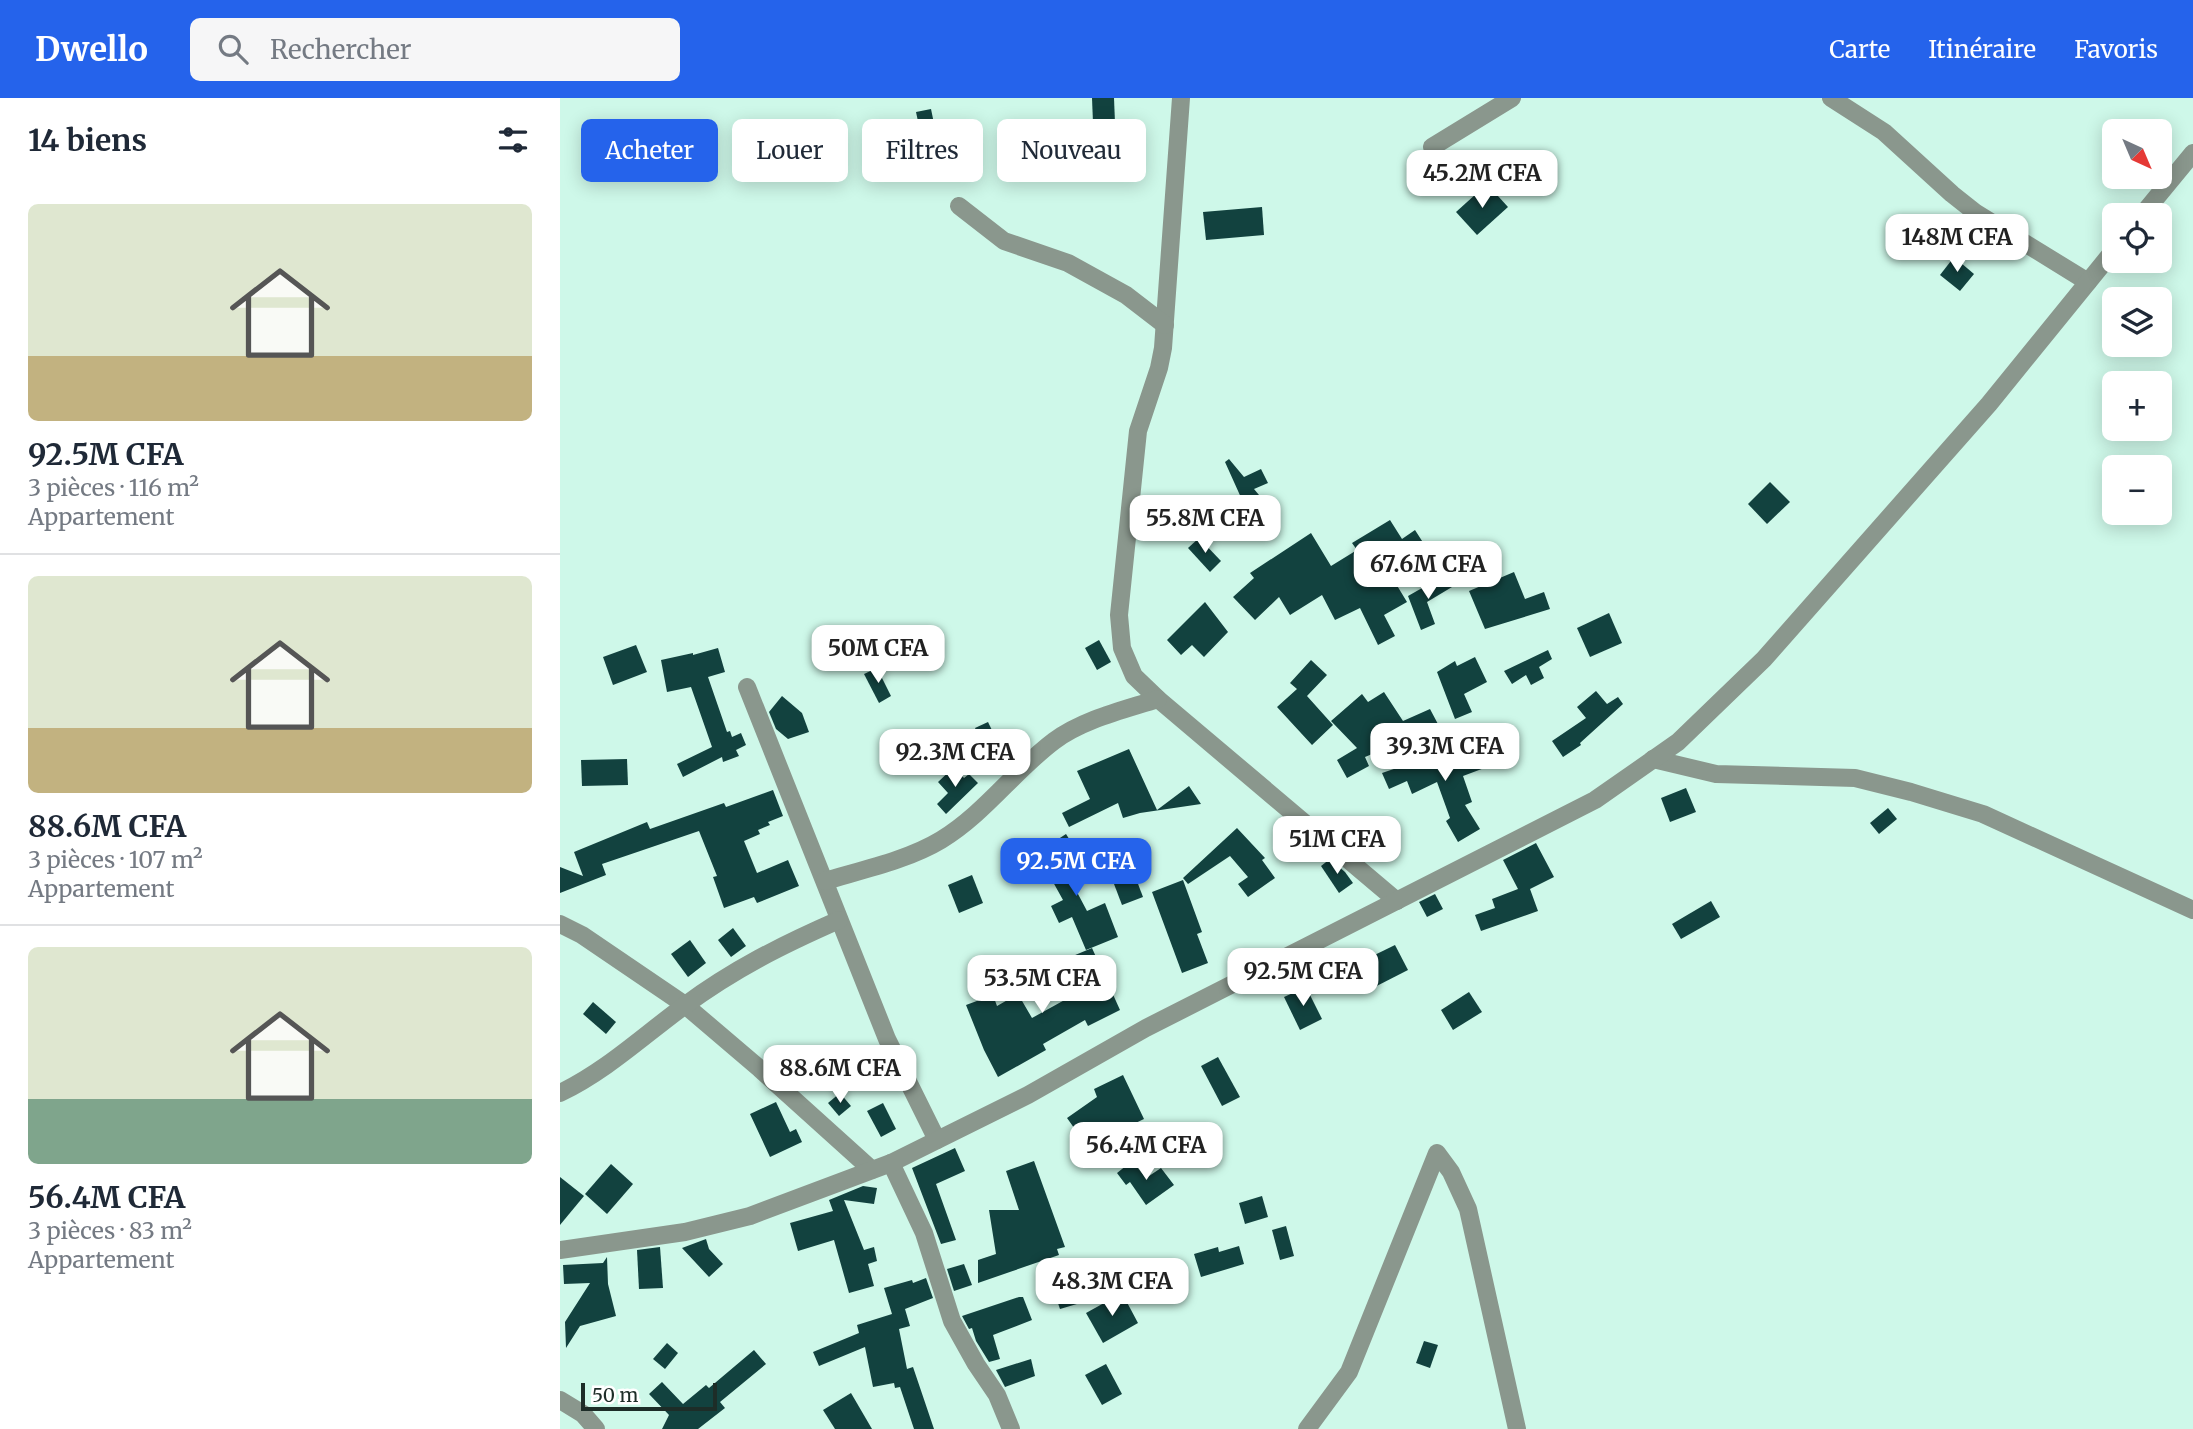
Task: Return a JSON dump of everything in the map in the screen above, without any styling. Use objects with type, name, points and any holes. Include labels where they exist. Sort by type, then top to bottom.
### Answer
[{"type":"street","points":[[1181,98],[1165,325],[1159,368],[1138,431],[1119,615],[1122,648],[1134,676],[1158,699],[1397,901]]},
{"type":"street","points":[[1432,147],[1512,98]]},
{"type":"street","points":[[1831,98],[1884,132],[1976,213],[2088,282]]},
{"type":"street","points":[[2152,203],[2193,153]]},
{"type":"street","points":[[958,206],[1004,241],[1069,263],[1126,295],[1165,325]]},
{"type":"street","points":[[560,1250],[685,1233],[737,1219],[891,1163],[1028,1096],[1146,1028],[1595,800],[1678,742],[1764,659],[1989,404],[2102,265]]},
{"type":"street","points":[[747,687],[887,1039],[937,1140]]},
{"type":"street","points":[[825,881],[888,862],[939,841],[962,826],[1054,741],[1087,723],[1158,699]]},
{"type":"street","points":[[1653,759],[1716,774],[1855,778],[1912,792],[1983,814],[2193,910]]},
{"type":"street","points":[[560,1093],[597,1073],[685,1005],[777,947],[839,920]]},
{"type":"street","points":[[560,924],[582,935],[685,1005],[872,1170]]},
{"type":"street","points":[[1307,1429],[1349,1372],[1437,1153],[1451,1172],[1468,1209],[1517,1429]]},
{"type":"street","points":[[891,1163],[924,1233],[952,1321],[997,1395],[1011,1429]]},
{"type":"street","points":[[560,1400],[583,1414],[596,1429]]},
{"type":"building","points":[[1092,98],[1114,98],[1115,119],[1093,119]]},
{"type":"building","points":[[931,109],[933,119],[918,119],[916,112]]},
{"type":"building","points":[[1487,184],[1508,207],[1477,235],[1456,212]]},
{"type":"building","points":[[1262,207],[1264,235],[1206,240],[1203,212]]},
{"type":"building","points":[[1954,257],[1974,274],[1960,291],[1940,275]]},
{"type":"building","points":[[1229,459],[1244,477],[1261,469],[1268,483],[1254,489],[1279,519],[1262,533],[1252,522],[1225,462]]},
{"type":"building","points":[[1770,482],[1790,502],[1767,524],[1748,504]]},
{"type":"building","points":[[1390,520],[1402,539],[1415,530],[1424,544],[1387,569],[1407,602],[1384,615],[1395,636],[1378,645],[1360,608],[1335,620],[1322,595],[1290,615],[1279,597],[1255,620],[1233,597],[1254,578],[1250,573],[1311,533],[1331,566],[1357,550],[1352,543]]},
{"type":"building","points":[[1199,538],[1221,561],[1210,572],[1188,548]]},
{"type":"building","points":[[1514,572],[1525,599],[1544,592],[1550,609],[1485,629],[1469,591]]},
{"type":"building","points":[[1445,575],[1452,587],[1427,602],[1435,624],[1421,630],[1408,596]]},
{"type":"building","points":[[1205,602],[1228,632],[1204,657],[1192,645],[1181,655],[1167,640]]},
{"type":"building","points":[[1609,613],[1622,643],[1590,657],[1577,628]]},
{"type":"building","points":[[1099,640],[1111,662],[1097,670],[1085,648]]},
{"type":"building","points":[[636,645],[647,672],[613,685],[603,657]]},
{"type":"building","points":[[718,648],[725,672],[708,677],[727,732],[730,731],[732,737],[741,733],[746,745],[736,750],[739,756],[723,762],[722,757],[683,777],[677,764],[712,747],[691,687],[667,692],[661,660]]},
{"type":"building","points":[[1548,650],[1552,659],[1539,667],[1544,678],[1531,685],[1526,675],[1512,684],[1504,671]]},
{"type":"building","points":[[1475,657],[1487,682],[1464,694],[1472,712],[1455,719],[1437,672],[1455,661],[1457,666]]},
{"type":"building","points":[[1311,660],[1327,675],[1307,696],[1333,725],[1312,745],[1277,707],[1297,689],[1290,683]]},
{"type":"building","points":[[877,668],[891,696],[879,703],[864,674]]},
{"type":"building","points":[[1596,691],[1607,704],[1618,697],[1623,704],[1580,743],[1581,745],[1563,757],[1552,741],[1586,718],[1577,707]]},
{"type":"building","points":[[1384,692],[1403,721],[1430,709],[1439,726],[1365,757],[1369,766],[1347,778],[1337,760],[1357,748],[1331,721],[1362,694],[1368,702]]},
{"type":"building","points":[[782,696],[802,713],[809,732],[788,739],[776,729],[769,712]]},
{"type":"building","points":[[988,722],[1002,751],[988,757],[975,728]]},
{"type":"building","points":[[1464,745],[1466,750],[1479,745],[1487,767],[1463,776],[1472,802],[1465,805],[1480,829],[1458,842],[1446,821],[1450,818],[1437,782],[1412,794],[1407,781],[1389,789],[1382,773]]},
{"type":"building","points":[[1129,749],[1157,810],[1189,786],[1201,804],[1123,818],[1118,803],[1069,827],[1062,813],[1090,799],[1077,771]]},
{"type":"building","points":[[627,759],[628,785],[582,786],[581,760]]},
{"type":"building","points":[[954,767],[964,778],[969,774],[978,783],[946,814],[937,804],[948,793],[938,782]]},
{"type":"building","points":[[1686,788],[1696,812],[1670,822],[1661,798]]},
{"type":"building","points":[[773,790],[783,816],[768,822],[770,825],[758,830],[760,834],[744,841],[757,873],[788,860],[799,886],[757,903],[754,897],[724,908],[713,877],[717,876],[699,831],[602,864],[606,875],[560,893],[560,867],[583,876],[574,852],[647,822],[650,829],[724,803],[726,807]]},
{"type":"building","points":[[1888,808],[1897,819],[1879,834],[1870,823]]},
{"type":"building","points":[[1380,822],[1392,837],[1373,853],[1361,838]]},
{"type":"building","points":[[1237,828],[1265,858],[1262,860],[1275,878],[1248,897],[1238,884],[1248,877],[1230,856],[1188,884],[1183,878]]},
{"type":"building","points":[[1066,834],[1076,850],[1060,860],[1087,911],[1105,903],[1118,937],[1086,950],[1072,917],[1059,923],[1051,906],[1063,900],[1037,853]]},
{"type":"building","points":[[1536,843],[1554,877],[1530,889],[1538,911],[1481,931],[1475,915],[1495,908],[1492,899],[1518,889],[1503,860]]},
{"type":"building","points":[[1330,859],[1353,883],[1339,893],[1321,866]]},
{"type":"building","points":[[972,875],[983,903],[959,913],[948,885]]},
{"type":"building","points":[[1135,876],[1143,897],[1122,905],[1114,884]]},
{"type":"building","points":[[1183,880],[1202,932],[1197,934],[1208,963],[1182,973],[1152,892]]},
{"type":"building","points":[[1435,894],[1443,909],[1427,917],[1419,902]]},
{"type":"building","points":[[1711,901],[1720,917],[1681,939],[1672,924]]},
{"type":"building","points":[[733,928],[746,946],[731,957],[718,940]]},
{"type":"building","points":[[690,940],[706,963],[688,977],[671,954]]},
{"type":"building","points":[[1395,945],[1408,970],[1361,994],[1348,968]]},
{"type":"building","points":[[1092,948],[1120,1010],[1088,1026],[1085,1020],[1043,1044],[1046,1050],[998,1077],[966,1005],[993,995],[997,1006],[1018,994],[1032,1018],[1070,997],[1056,963]]},
{"type":"building","points":[[1306,987],[1322,1019],[1300,1030],[1284,997]]},
{"type":"building","points":[[1469,992],[1482,1012],[1453,1030],[1441,1010]]},
{"type":"building","points":[[593,1002],[616,1022],[606,1034],[583,1014]]},
{"type":"building","points":[[1218,1057],[1240,1097],[1222,1106],[1201,1066]]},
{"type":"building","points":[[1123,1075],[1144,1119],[1106,1137],[1109,1142],[1092,1153],[1067,1118],[1097,1097],[1094,1089]]},
{"type":"building","points":[[840,1093],[851,1106],[839,1116],[828,1103]]},
{"type":"building","points":[[776,1102],[790,1132],[796,1129],[802,1142],[770,1157],[750,1114]]},
{"type":"building","points":[[883,1103],[896,1129],[881,1137],[867,1111]]},
{"type":"building","points":[[955,1148],[965,1171],[936,1184],[956,1240],[941,1244],[912,1168]]},
{"type":"building","points":[[1034,1161],[1065,1247],[1057,1249],[1059,1255],[978,1283],[978,1260],[996,1254],[989,1210],[1019,1210],[1006,1171]]},
{"type":"building","points":[[1132,1161],[1146,1178],[1161,1168],[1174,1185],[1146,1205],[1130,1182],[1126,1185],[1117,1173]]},
{"type":"building","points":[[611,1164],[633,1184],[607,1214],[585,1194]]},
{"type":"building","points":[[560,1177],[584,1196],[560,1225]]},
{"type":"building","points":[[863,1186],[877,1188],[874,1204],[844,1200],[864,1250],[874,1247],[877,1261],[868,1264],[874,1286],[849,1293],[834,1240],[798,1251],[790,1223],[833,1211],[829,1200]]},
{"type":"building","points":[[1262,1196],[1268,1217],[1245,1224],[1239,1203]]},
{"type":"building","points":[[1286,1226],[1294,1256],[1280,1260],[1272,1230]]},
{"type":"building","points":[[706,1239],[709,1249],[723,1264],[709,1277],[682,1248]]},
{"type":"building","points":[[1239,1246],[1244,1264],[1201,1277],[1194,1254],[1218,1247],[1219,1252]]},
{"type":"building","points":[[660,1247],[663,1288],[639,1289],[637,1250]]},
{"type":"building","points":[[607,1257],[608,1284],[616,1316],[580,1326],[566,1348],[565,1322],[590,1283],[564,1284],[563,1265],[603,1263]]},
{"type":"building","points":[[964,1264],[972,1285],[954,1291],[947,1269]]},
{"type":"building","points":[[1079,1277],[1087,1301],[1060,1309],[1052,1286]]},
{"type":"building","points":[[926,1278],[933,1298],[905,1309],[910,1326],[899,1329],[907,1369],[913,1367],[934,1429],[914,1429],[900,1387],[895,1388],[894,1383],[873,1387],[865,1347],[819,1366],[813,1352],[859,1333],[857,1325],[892,1314],[884,1288]]},
{"type":"building","points":[[1122,1293],[1138,1323],[1103,1343],[1086,1313]]},
{"type":"building","points":[[1023,1297],[1032,1320],[993,1335],[1000,1359],[989,1362],[976,1341],[972,1328],[969,1329],[962,1316]]},
{"type":"building","points":[[1424,1341],[1438,1345],[1430,1368],[1416,1363]]},
{"type":"building","points":[[667,1343],[678,1353],[665,1369],[653,1359]]},
{"type":"building","points":[[754,1350],[766,1364],[720,1402],[725,1408],[698,1429],[662,1429],[669,1415],[649,1394],[662,1382],[683,1404],[706,1385],[709,1388]]},
{"type":"building","points":[[1031,1359],[1035,1376],[1005,1387],[996,1370]]},
{"type":"building","points":[[1106,1364],[1122,1394],[1102,1405],[1085,1375]]},
{"type":"building","points":[[851,1393],[872,1429],[835,1429],[823,1410]]}]
